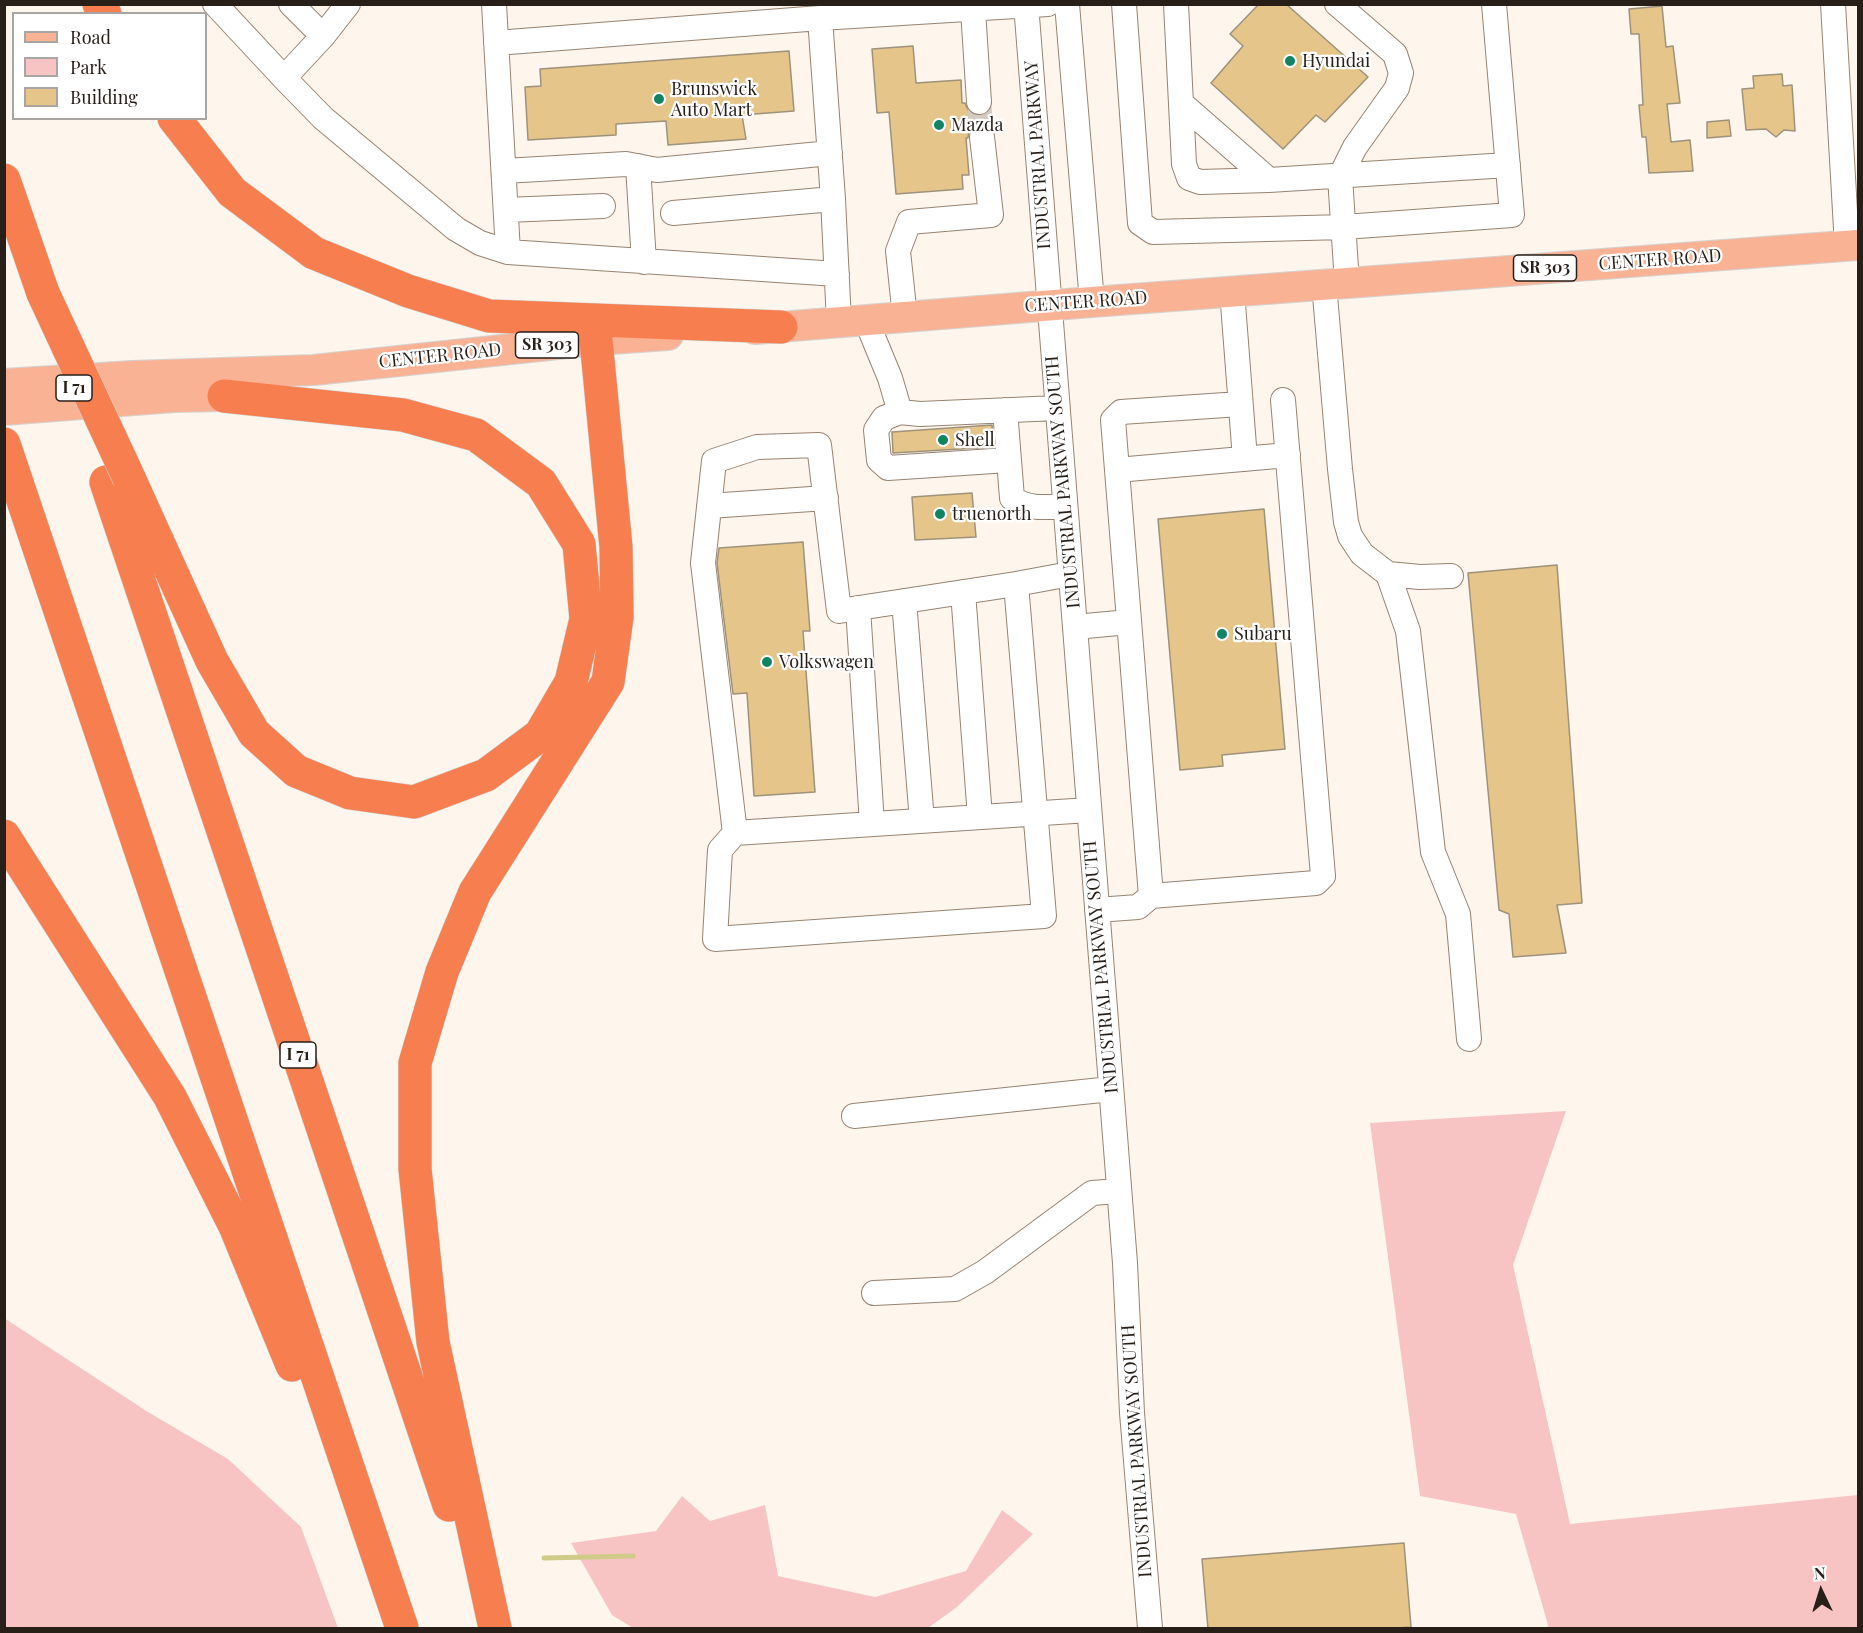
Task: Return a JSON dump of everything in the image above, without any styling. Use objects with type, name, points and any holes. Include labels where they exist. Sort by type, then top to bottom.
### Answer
[{"type":"highway","points":[[176,120],[232,192],[314,253],[408,291],[489,316],[781,327]]},
{"type":"highway","points":[[4,180],[43,293],[118,480],[212,661],[254,733],[296,771],[350,793],[414,802],[486,775],[540,735],[571,682],[586,619],[579,544],[542,483],[476,435],[403,416],[224,396]]},
{"type":"highway","points":[[493,1629],[433,1342],[415,1169],[415,1063],[442,972],[475,892],[608,682],[617,617],[616,547],[596,340]]},
{"type":"highway","points":[[4,444],[401,1629]]},
{"type":"highway","name":"I 71","points":[[118,480],[493,1629]]},
{"type":"highway","points":[[4,836],[170,1097],[236,1226],[401,1629]]},
{"type":"main road","name":"CENTER ROAD","points":[[4,384],[132,376],[314,370],[596,340],[1853,245]]},
{"type":"main road","name":"CENTER ROAD","points":[[4,410],[174,397],[224,396],[279,382],[314,370]]},
{"type":"street","points":[[215,4],[284,78],[332,125],[456,229],[480,243],[508,252],[837,274]]},
{"type":"street","points":[[291,4],[323,36]]},
{"type":"street","points":[[284,78],[323,36],[348,4]]},
{"type":"street","points":[[494,4],[508,252]]},
{"type":"street","points":[[1067,4],[1092,302]]},
{"type":"street","points":[[1124,4],[1140,223],[1153,232],[1344,227],[1512,215],[1494,4]]},
{"type":"street","points":[[1176,4],[1184,164],[1189,178],[1200,182],[1269,180],[1508,165]]},
{"type":"street","points":[[1337,4],[1395,54],[1401,73],[1397,88],[1355,147],[1340,177],[1344,227],[1335,284],[1346,522],[1350,536],[1362,554],[1388,574],[1420,577],[1451,576]]},
{"type":"street","points":[[1833,4],[1849,117],[1853,245]]},
{"type":"street","points":[[496,43],[820,18],[877,10],[974,10],[1034,5]]},
{"type":"street","name":"INDUSTRIAL PARKWAY","points":[[1034,5],[1049,305]]},
{"type":"street","points":[[974,10],[980,102]]},
{"type":"street","points":[[820,18],[837,274],[852,321],[890,378],[900,412]]},
{"type":"street","points":[[1181,103],[1269,180]]},
{"type":"street","points":[[905,317],[898,251],[909,222],[991,215],[982,137]]},
{"type":"street","points":[[504,171],[626,164],[657,170],[830,153]]},
{"type":"street","points":[[638,166],[644,262]]},
{"type":"street","points":[[674,213],[833,199]]},
{"type":"street","points":[[506,210],[603,206]]},
{"type":"street","points":[[1232,291],[1245,459]]},
{"type":"street","name":"INDUSTRIAL PARKWAY SOUTH","points":[[1049,305],[1125,1263],[1132,1413],[1150,1629]]},
{"type":"street","points":[[1097,910],[1138,906],[1151,896],[1317,883],[1323,876],[1283,400]]},
{"type":"street","points":[[1151,896],[1113,420],[1121,412],[1240,404]]},
{"type":"street","points":[[1008,460],[888,468],[879,460],[876,430],[884,418],[900,412],[920,414],[1057,408]]},
{"type":"street","points":[[1005,411],[1012,498],[1020,504],[1035,508],[1065,506]]},
{"type":"street","points":[[735,833],[703,562],[714,461],[757,447],[819,445],[840,611],[1070,574]]},
{"type":"street","points":[[1117,470],[1288,455]]},
{"type":"street","points":[[709,506],[826,498]]},
{"type":"street","points":[[1388,574],[1408,631],[1433,852],[1458,914],[1469,1039]]},
{"type":"street","points":[[1016,584],[1036,813],[1044,916],[715,939],[720,850],[735,833],[1036,813],[1089,810]]},
{"type":"street","points":[[963,592],[980,817]]},
{"type":"street","points":[[904,601],[922,821]]},
{"type":"street","points":[[858,608],[872,824]]},
{"type":"street","points":[[1075,627],[1129,622]]},
{"type":"street","points":[[854,1116],[1111,1089]]},
{"type":"street","points":[[874,1293],[955,1289],[985,1272],[1092,1193],[1119,1191]]},
{"type":"green space","points":[[1566,1111],[1513,1265],[1570,1524],[1858,1495],[1858,1628],[1547,1628],[1516,1514],[1420,1496],[1370,1123]]},
{"type":"green space","points":[[4,1318],[148,1412],[228,1459],[301,1527],[338,1628],[5,1628]]},
{"type":"green space","points":[[682,1496],[710,1521],[765,1505],[778,1576],[875,1597],[966,1571],[1002,1510],[1033,1534],[957,1607],[928,1628],[633,1628],[612,1615],[571,1543],[656,1531]]},
{"type":"building","name":"Hyundai","points":[[1259,4],[1286,4],[1368,77],[1325,122],[1316,115],[1283,149],[1211,83],[1243,46],[1230,34]]},
{"type":"building","points":[[1662,6],[1666,47],[1673,46],[1680,103],[1667,104],[1671,142],[1690,140],[1693,171],[1649,173],[1646,137],[1642,137],[1639,105],[1643,105],[1639,34],[1631,34],[1629,9]]},
{"type":"building","name":"Mazda","points":[[913,46],[916,83],[961,80],[962,103],[965,103],[972,114],[979,116],[987,114],[988,124],[974,125],[966,138],[969,175],[962,175],[963,189],[896,194],[889,112],[877,113],[872,49]]},
{"type":"building","name":"Brunswick Auto Mart","points":[[789,51],[794,111],[742,115],[746,139],[668,145],[666,121],[616,124],[616,135],[528,140],[525,87],[541,86],[540,69]]},
{"type":"building","points":[[1782,74],[1783,86],[1792,85],[1795,131],[1784,130],[1776,137],[1766,129],[1746,130],[1742,89],[1754,88],[1753,76]]},
{"type":"building","points":[[1729,120],[1731,136],[1707,138],[1707,122]]},
{"type":"building","name":"Shell","points":[[992,425],[994,447],[893,453],[892,432]]},
{"type":"building","points":[[972,493],[976,537],[915,540],[912,497]]},
{"type":"building","name":"Subaru","points":[[1264,509],[1285,749],[1222,755],[1223,766],[1180,770],[1158,519]]},
{"type":"building","name":"Volkswagen","points":[[803,542],[810,631],[803,631],[815,792],[754,796],[747,693],[733,694],[717,563],[719,548]]},
{"type":"building","points":[[1557,565],[1582,903],[1557,905],[1566,953],[1513,957],[1509,914],[1499,910],[1468,573]]},
{"type":"building","points":[[1404,1543],[1411,1627],[1208,1629],[1202,1559]]},
{"type":"waterway","points":[[544,1558],[633,1556]]},
{"type":"tunnel","points":[[979,102],[982,137]]},
{"type":"place","name":"Hyundai","points":[[1290,61]]},
{"type":"place","name":"Brunswick Auto Mart","points":[[659,99]]},
{"type":"place","name":"Mazda","points":[[939,125]]},
{"type":"place","name":"Shell","points":[[943,440]]},
{"type":"place","name":"truenorth","points":[[940,514]]},
{"type":"place","name":"Subaru","points":[[1222,634]]},
{"type":"place","name":"Volkswagen","points":[[767,662]]}]
